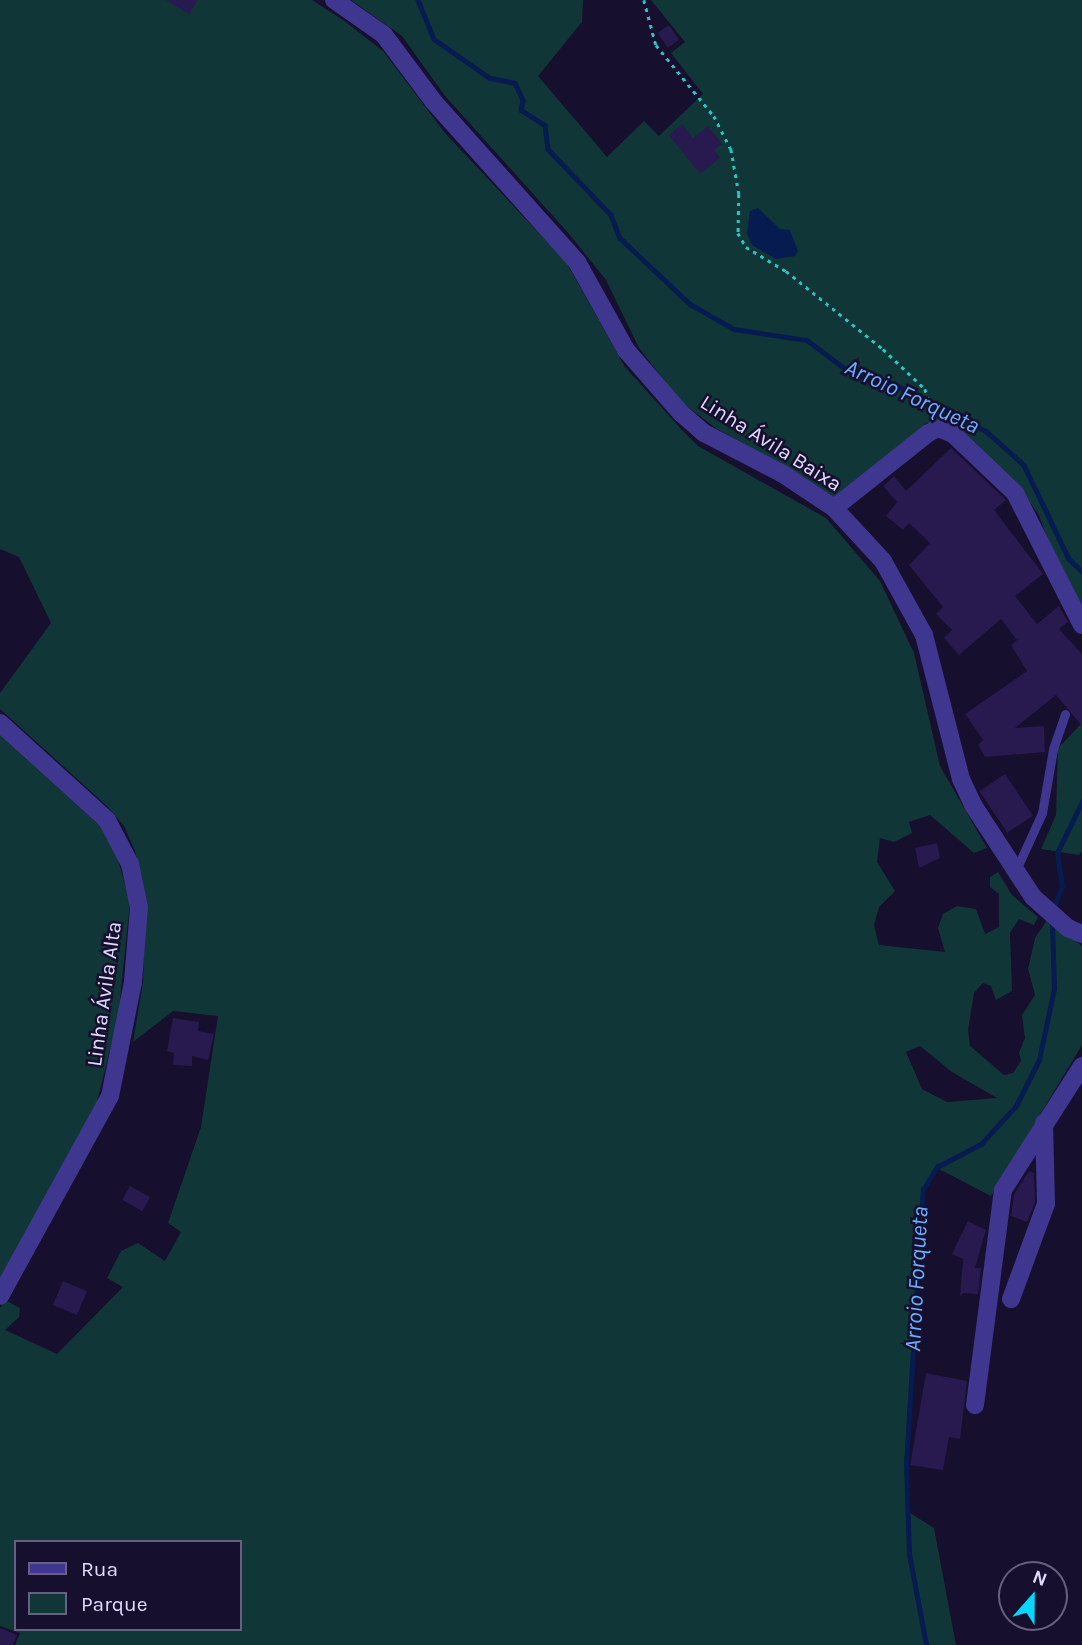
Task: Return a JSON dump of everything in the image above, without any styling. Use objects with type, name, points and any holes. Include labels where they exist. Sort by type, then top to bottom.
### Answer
[{"type":"street","name":"Linha Ávila Baixa","points":[[334,0],[392,43],[434,102],[576,262],[626,350],[681,413],[704,433],[783,474],[834,508],[883,561],[924,635],[961,779],[1033,897],[1075,931]]},
{"type":"street","points":[[834,508],[927,434],[938,428],[953,434],[1015,493],[1082,625]]},
{"type":"street","name":"Linha Ávila Alta","points":[[0,723],[107,820],[130,864],[139,907],[133,982],[110,1096],[0,1296]]},
{"type":"street","points":[[975,1405],[1003,1190],[1082,1066]]},
{"type":"street","points":[[1011,1299],[1046,1204],[1044,1123]]},
{"type":"lane","points":[[1015,871],[1042,813],[1053,749],[1065,714]]},
{"type":"path","points":[[645,0],[656,45],[713,116],[731,149],[739,194],[738,233],[746,247],[786,271],[925,389],[933,414]]},
{"type":"green space","points":[[0,0],[312,0],[383,51],[445,133],[566,262],[625,367],[682,430],[698,446],[826,518],[880,581],[914,653],[940,766],[987,848],[974,853],[930,815],[909,822],[912,833],[894,842],[880,838],[877,862],[895,891],[879,907],[874,925],[879,945],[945,952],[938,928],[943,914],[957,906],[976,909],[985,934],[999,927],[999,894],[990,887],[990,877],[998,872],[1012,895],[1038,917],[1034,925],[1019,919],[1010,933],[1012,991],[996,1000],[991,986],[983,983],[974,993],[968,1030],[970,1046],[1004,1075],[1013,1073],[1021,1061],[1019,1053],[1025,1038],[1022,1015],[1035,995],[1028,969],[1035,938],[1047,920],[1082,946],[1082,1045],[991,1196],[937,1168],[923,1190],[906,1465],[910,1513],[934,1528],[956,1645],[15,1645],[20,1633],[14,1631],[242,1631],[242,1540],[14,1540],[14,1631],[0,1626],[0,1308],[5,1300],[20,1308],[19,1317],[5,1330],[57,1354],[123,1287],[107,1278],[121,1251],[138,1243],[165,1261],[181,1232],[168,1223],[201,1127],[218,1016],[173,1011],[133,1042],[143,982],[146,901],[135,851],[124,826],[107,806],[0,709],[0,693],[51,623],[19,557],[0,549]],"holes":[[[920,1046],[952,1072],[997,1098],[947,1102],[922,1089],[906,1052]]]},
{"type":"green space","points":[[351,0],[583,0],[582,22],[538,76],[607,157],[644,121],[659,136],[703,94],[671,53],[685,42],[651,0],[1082,0],[1082,611],[1053,555],[1039,515],[1020,489],[943,425],[927,423],[832,499],[804,477],[717,429],[680,401],[639,348],[606,280],[570,235],[445,96],[402,36]]},
{"type":"green space","points":[[1082,723],[1082,851],[1079,855],[1041,849],[1056,815],[1058,748]]},
{"type":"green space","points":[[0,735],[100,826],[117,856],[130,902],[118,1018],[96,1106],[0,1280]]},
{"type":"water","points":[[758,208],[780,229],[790,230],[798,251],[795,256],[776,259],[752,245],[747,234],[750,211]]},
{"type":"building","points":[[166,0],[198,0],[189,14]]},
{"type":"building","points":[[669,25],[679,40],[667,48],[657,33]]},
{"type":"building","points":[[682,124],[693,138],[708,126],[722,144],[714,150],[720,158],[700,174],[669,135]]},
{"type":"building","points":[[951,448],[1006,500],[994,510],[1043,574],[1015,596],[1037,624],[1059,606],[1068,622],[1059,629],[1082,654],[1082,726],[1056,695],[1015,728],[1044,726],[1045,752],[985,757],[978,745],[983,740],[965,714],[1027,671],[1011,645],[1017,640],[1001,619],[959,655],[944,638],[952,630],[936,614],[943,607],[909,565],[930,543],[909,523],[903,530],[886,516],[897,502],[883,486],[894,476],[906,491]]},
{"type":"building","points":[[1005,774],[1033,815],[1007,833],[979,791]]},
{"type":"building","points":[[937,843],[940,858],[919,868],[915,848]]},
{"type":"building","points":[[173,1018],[199,1022],[198,1031],[214,1034],[208,1060],[192,1056],[192,1066],[173,1065],[174,1053],[167,1051]]},
{"type":"building","points":[[1029,1171],[1034,1173],[1035,1202],[1027,1222],[1011,1216],[1014,1194]]},
{"type":"building","points":[[130,1186],[150,1197],[142,1211],[122,1200]]},
{"type":"building","points":[[968,1221],[986,1230],[975,1268],[981,1268],[978,1294],[963,1293],[960,1297],[963,1259],[952,1254]]},
{"type":"building","points":[[63,1281],[87,1291],[77,1315],[53,1305]]},
{"type":"building","points":[[926,1373],[967,1381],[960,1439],[949,1437],[943,1470],[910,1465]]},
{"type":"building","points":[[0,1628],[17,1635],[13,1645],[0,1645]]},
{"type":"waterway","name":"Arroio Forqueta","points":[[418,0],[434,39],[490,78],[515,83],[523,100],[521,110],[545,125],[548,149],[611,215],[620,238],[690,304],[734,329],[807,340],[851,373],[894,384],[986,431],[1024,465],[1069,559],[1082,571]]},
{"type":"waterway","name":"Arroio Forqueta","points":[[1054,907],[1062,886],[1057,853],[1082,802]]},
{"type":"waterway","name":"Arroio Forqueta","points":[[926,1645],[909,1554],[906,1465],[923,1190],[937,1167],[981,1144],[1016,1106],[1039,1060],[1054,989],[1052,923]]}]
